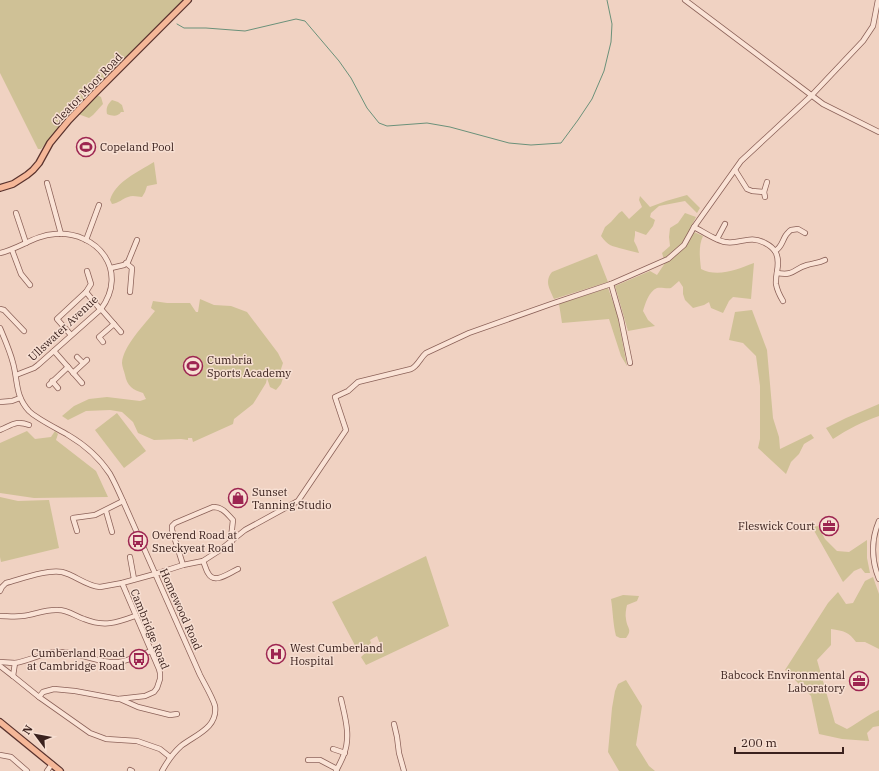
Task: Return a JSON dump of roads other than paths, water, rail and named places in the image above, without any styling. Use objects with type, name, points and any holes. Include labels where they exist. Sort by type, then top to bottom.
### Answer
[{"type":"main road","name":"Cleator Moor Road","points":[[0,188],[13,184],[34,170],[50,144],[69,120],[94,93],[188,0]]},
{"type":"main road","points":[[0,722],[60,771]]},
{"type":"street","points":[[685,0],[811,96],[823,104],[879,132]]},
{"type":"street","points":[[0,590],[6,583],[47,572],[62,572],[96,586],[108,586],[203,560],[220,550],[245,530],[298,501],[346,430],[336,397],[358,382],[414,368],[422,356],[426,353],[469,333],[611,284],[668,259],[684,245],[694,227],[741,161],[811,96],[863,42],[873,26],[878,0]]},
{"type":"street","points":[[734,170],[747,189],[752,191],[764,194],[767,182]]},
{"type":"street","points":[[47,183],[60,234]]},
{"type":"street","points":[[86,240],[99,205]]},
{"type":"street","points":[[16,213],[26,243]]},
{"type":"street","points":[[717,239],[726,224]]},
{"type":"street","points":[[694,227],[725,242],[752,239],[760,240],[768,244],[775,251],[779,262],[776,285],[783,301]]},
{"type":"street","points":[[775,251],[782,244],[786,235],[791,230],[798,229],[805,234]]},
{"type":"street","points":[[0,253],[12,250],[47,235],[72,235],[86,240],[102,252],[111,268],[124,265],[128,262],[137,240]]},
{"type":"street","points":[[12,250],[21,274],[30,286]]},
{"type":"street","points":[[777,273],[786,274],[794,272],[805,265],[819,263],[825,260]]},
{"type":"street","points":[[126,263],[132,268],[130,292]]},
{"type":"street","name":"Ullswater Avenue","points":[[16,375],[34,368],[100,309],[111,288],[111,268]]},
{"type":"street","points":[[72,335],[57,318],[86,292],[91,284],[88,271]]},
{"type":"street","points":[[611,284],[621,319],[630,363]]},
{"type":"street","points":[[86,292],[121,332]]},
{"type":"street","points":[[0,309],[4,310],[24,331]]},
{"type":"street","points":[[103,342],[99,337],[114,324]]},
{"type":"street","points":[[0,328],[8,346],[16,375],[16,385],[20,398],[12,401],[0,402]]},
{"type":"street","points":[[54,351],[82,383]]},
{"type":"street","points":[[73,373],[85,361],[77,357]]},
{"type":"street","points":[[58,388],[50,383],[68,367]]},
{"type":"street","name":"Homewood Road","points":[[20,398],[30,412],[85,446],[99,459],[110,474],[215,706],[214,717],[210,726],[182,746],[170,757],[162,771]]},
{"type":"street","points":[[0,430],[17,422],[22,422],[29,425]]},
{"type":"street","points":[[76,532],[73,518],[95,515],[106,511],[123,501]]},
{"type":"street","points":[[183,565],[172,530],[172,526],[175,523],[213,507],[218,507],[224,510],[234,520],[230,538],[232,541]]},
{"type":"street","points":[[106,511],[112,532]]},
{"type":"street","points":[[879,521],[875,533],[873,549],[874,562],[879,579]]},
{"type":"street","points":[[130,557],[134,579]]},
{"type":"street","points":[[203,560],[208,574],[212,578],[217,579],[238,569]]},
{"type":"street","name":"Cambridge Road","points":[[118,699],[150,695],[157,688],[160,679],[160,673],[122,583]]},
{"type":"street","points":[[0,616],[22,616],[46,610],[59,610],[67,611],[92,622],[106,624],[118,622],[135,616]]},
{"type":"street","points":[[0,662],[15,663],[42,654],[66,652],[117,662],[151,651]]},
{"type":"street","points":[[13,676],[15,663]]},
{"type":"street","points":[[0,666],[39,697],[90,733],[106,739],[137,741],[160,749],[170,757]]},
{"type":"street","name":"Cambridge Road","points":[[39,697],[43,692],[54,690],[75,691],[118,699],[138,707],[170,716],[177,714]]},
{"type":"street","points":[[138,707],[140,696]]},
{"type":"street","points":[[308,760],[320,760],[337,770],[345,753],[348,730],[341,698]]},
{"type":"street","points":[[394,724],[404,771]]},
{"type":"street","points":[[333,749],[345,753]]},
{"type":"street","points":[[0,755],[11,757],[27,771]]},
{"type":"street","points":[[47,771],[52,764]]},
{"type":"waterway","points":[[177,24],[184,28],[245,31],[296,19],[305,21],[339,61],[351,78],[367,108],[379,123],[387,126],[427,123],[450,127],[509,143],[531,145],[561,143],[592,99],[604,71],[611,42],[612,24],[607,0]]},
{"type":"place","name":"Copeland Pool","points":[[86,147]]},
{"type":"place","name":"Cumbria Sports Academy","points":[[193,366]]},
{"type":"place","name":"Sunset Tanning Studio","points":[[238,498]]},
{"type":"place","name":"Fleswick Court","points":[[829,526]]},
{"type":"place","name":"Overend Road at Sneckyeat Road","points":[[138,541]]},
{"type":"place","name":"West Cumberland Hospital","points":[[276,654]]},
{"type":"place","name":"Cumberland Road at Cambridge Road","points":[[139,659]]},
{"type":"place","name":"Babcock Environmental Laboratory","points":[[859,681]]}]
